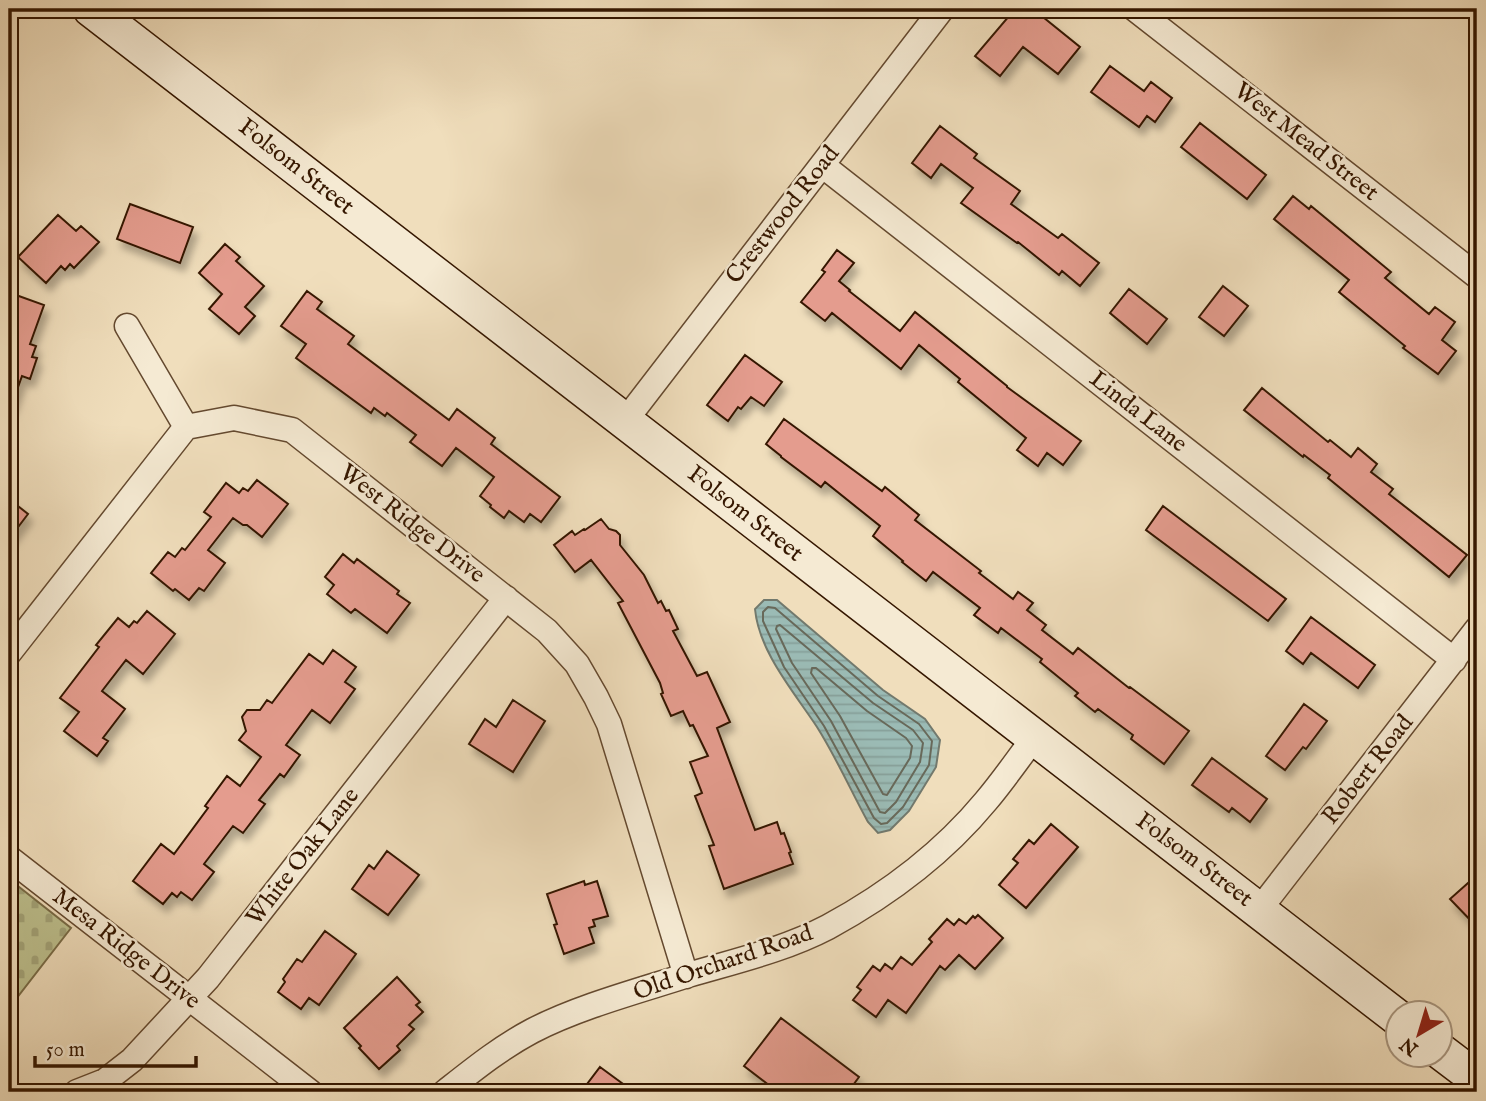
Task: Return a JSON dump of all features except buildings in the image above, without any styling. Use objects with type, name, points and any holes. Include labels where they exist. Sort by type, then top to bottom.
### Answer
[{"type":"street","name":"Folsom Street","points":[[91,9],[1384,1007]]},
{"type":"street","name":"Crestwood Road","points":[[625,421],[942,9]]},
{"type":"street","name":"West Mead Street","points":[[1135,9],[1477,276]]},
{"type":"street","name":"Linda Lane","points":[[821,165],[1454,660]]},
{"type":"street","points":[[9,653],[186,426],[127,326]]},
{"type":"street","name":"West Ridge Drive","points":[[186,426],[234,418],[292,430],[547,631],[577,664],[609,724],[686,976]]},
{"type":"street","name":"White Oak Lane","points":[[78,1092],[106,1081],[132,1060],[217,967],[506,598]]},
{"type":"street","name":"Robert Road","points":[[1259,910],[1477,629]]},
{"type":"street","name":"Old Orchard Road","points":[[445,1092],[485,1060],[533,1031],[575,1012],[770,951],[827,927],[917,869],[957,833],[985,802],[1034,738]]},
{"type":"street","name":"Mesa Ridge Drive","points":[[9,858],[310,1092]]},
{"type":"street","points":[[1454,1062],[1477,1079]]},
{"type":"green space","points":[[9,879],[71,928],[9,1008]]},
{"type":"water","points":[[764,600],[777,600],[883,690],[925,719],[940,740],[936,767],[909,811],[890,830],[878,833],[868,822],[824,738],[770,656],[763,641],[755,609]]}]
